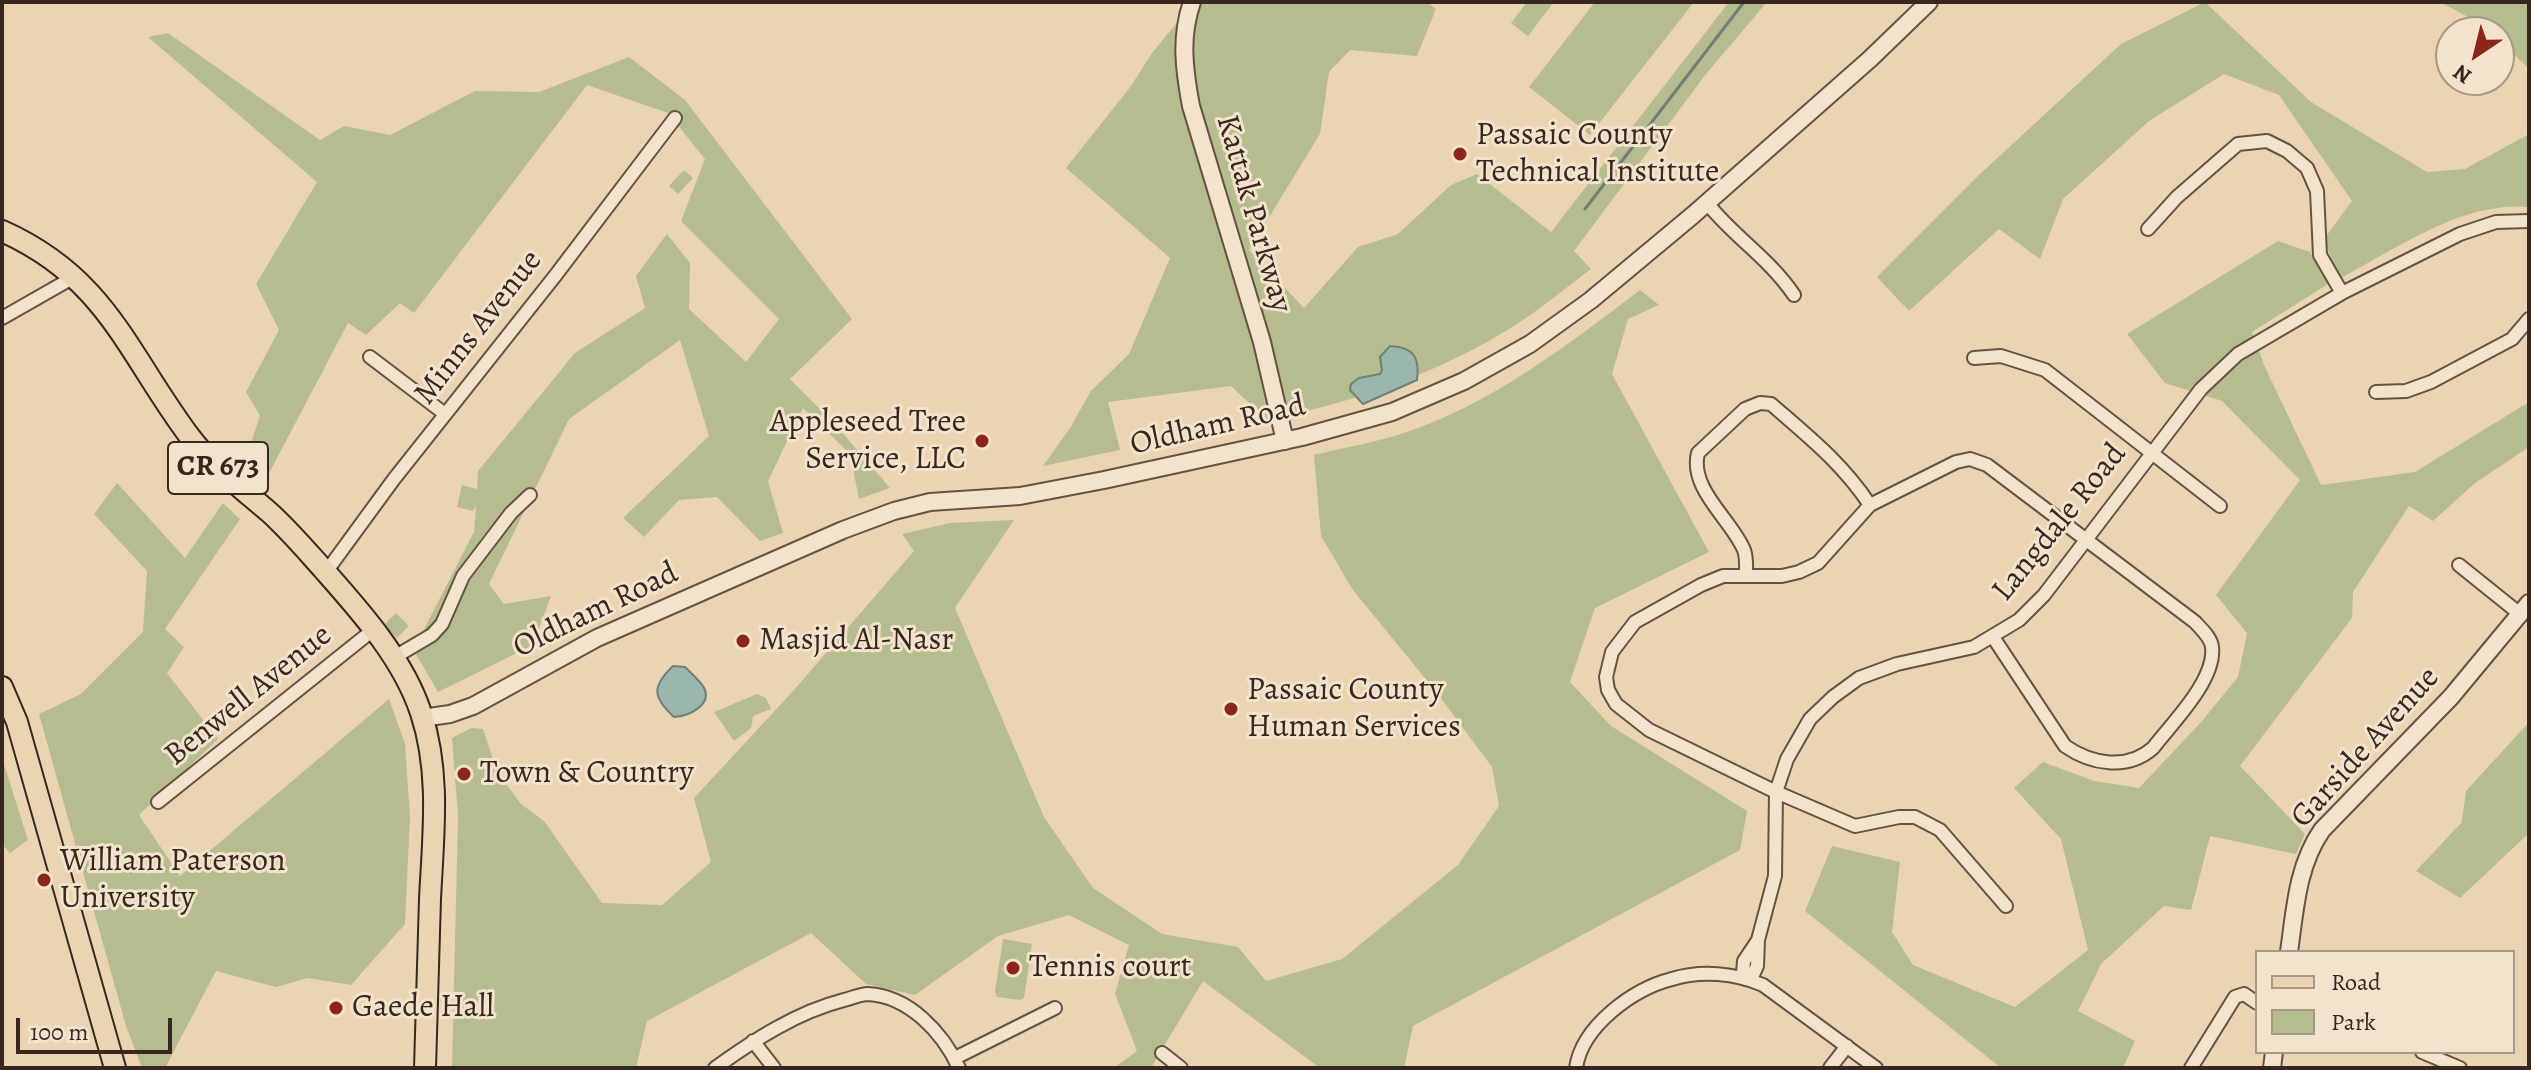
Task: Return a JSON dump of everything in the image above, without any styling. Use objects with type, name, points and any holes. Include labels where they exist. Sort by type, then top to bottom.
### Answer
[{"type":"main road","name":"CR 673","points":[[2,231],[43,253],[90,291],[111,316],[202,452],[282,524],[326,572],[406,677],[422,718],[432,760],[434,802],[425,1068]]},
{"type":"main road","points":[[2,687],[17,722],[115,1068]]},
{"type":"street","name":"Kattak Parkway","points":[[1192,2],[1184,34],[1184,66],[1191,106],[1262,342],[1285,441]]},
{"type":"street","name":"Oldham Road","points":[[422,718],[450,714],[473,706],[572,650],[622,626],[894,511],[949,499],[1020,496],[1285,441],[1392,412],[1464,381],[1517,351],[1591,300],[1707,203],[1870,59],[1929,2]]},
{"type":"street","name":"Minns Avenue","points":[[326,572],[675,118]]},
{"type":"street","points":[[2148,229],[2177,197],[2238,144],[2267,141],[2287,151],[2307,168],[2317,191],[2320,255],[2342,293]]},
{"type":"street","points":[[1707,203],[1725,225],[1778,271],[1794,295]]},
{"type":"street","name":"Langdale Road","points":[[1746,979],[1752,977],[1757,966],[1758,940],[1775,876],[1776,792],[1787,759],[1802,730],[1820,708],[1846,686],[1883,668],[1974,647],[2033,608],[2201,389],[2225,364],[2258,341],[2342,293],[2460,234],[2496,222],[2529,221]]},
{"type":"street","points":[[2,318],[74,277]]},
{"type":"street","points":[[2376,392],[2406,391],[2431,382],[2512,339],[2529,319]]},
{"type":"street","points":[[1974,358],[2001,356],[2045,370],[2220,506]]},
{"type":"street","points":[[370,357],[445,414]]},
{"type":"street","points":[[1746,576],[1745,553],[1699,479],[1695,465],[1698,453],[1745,409],[1760,403],[1771,404],[1835,460],[1870,505]]},
{"type":"street","points":[[1993,637],[2065,746],[2095,762],[2109,763],[2142,758],[2153,748],[2206,679],[2212,648],[2209,638],[2195,622],[1987,465],[1970,459],[1956,462],[1870,505],[1818,563],[1782,576],[1723,576],[1635,622],[1612,652],[1606,677],[1608,690],[1616,704],[1649,730],[1776,792],[1855,826],[1899,817],[1923,819],[1940,830],[2006,906]]},
{"type":"street","points":[[393,658],[432,635],[442,624],[463,576],[511,513],[530,495]]},
{"type":"street","points":[[2459,565],[2524,608]]},
{"type":"street","name":"Garside Avenue","points":[[2289,950],[2301,873],[2313,843],[2451,697],[2524,608]]},
{"type":"street","name":"Benwell Avenue","points":[[158,802],[373,630]]},
{"type":"street","points":[[1576,1068],[1586,1040],[1601,1020],[1659,983],[1699,974],[1746,979],[1776,992],[1876,1068]]},
{"type":"street","points":[[715,1068],[753,1041],[821,1006],[867,994],[899,1002],[926,1020],[957,1063],[1055,1008]]},
{"type":"street","points":[[2191,1068],[2235,997],[2244,994],[2255,1002]]},
{"type":"street","points":[[753,1041],[774,1068]]},
{"type":"street","points":[[1830,1068],[1847,1046]]},
{"type":"street","points":[[1162,1053],[1181,1068]]},
{"type":"street","points":[[2427,1054],[2460,1068]]},
{"type":"green space","points":[[1194,2],[1427,2],[1436,9],[1417,56],[1350,50],[1329,72],[1320,134],[1249,250],[1304,308],[1358,247],[1398,234],[1451,185],[1477,174],[1551,232],[1729,2],[1767,2],[1706,74],[1574,251],[1591,269],[1517,324],[1459,357],[1397,383],[1333,404],[1267,420],[1231,386],[1108,402],[1120,450],[1043,466],[1091,391],[1129,354],[1170,258],[1066,168]]},
{"type":"green space","points":[[1527,2],[1554,2],[1528,36],[1511,23]]},
{"type":"green space","points":[[1595,2],[1694,2],[1590,135],[1529,87]]},
{"type":"green space","points":[[2205,2],[2311,102],[2427,172],[2465,169],[2529,134],[2529,207],[2504,207],[2454,219],[2406,241],[2339,279],[2324,239],[2352,201],[2279,95],[2224,74],[2149,121],[2063,199],[2040,259],[1999,229],[1909,311],[1877,277],[1979,175],[2121,44]]},
{"type":"green space","points":[[2440,2],[2529,2],[2529,69],[2515,55],[2515,16],[2466,16]]},
{"type":"green space","points":[[168,33],[320,140],[344,126],[390,135],[475,91],[539,92],[629,57],[685,100],[852,319],[790,379],[835,424],[890,488],[859,499],[850,454],[803,408],[768,481],[783,533],[760,541],[717,497],[679,500],[644,537],[623,518],[709,436],[680,340],[569,419],[489,584],[504,604],[551,596],[535,639],[537,643],[438,692],[410,644],[420,637],[474,532],[476,506],[473,511],[457,507],[462,485],[477,489],[478,471],[575,353],[645,308],[636,276],[667,234],[690,263],[689,309],[746,362],[779,319],[681,221],[705,159],[668,113],[587,85],[414,313],[400,303],[366,335],[348,323],[266,479],[245,460],[260,416],[246,392],[279,330],[256,284],[317,182],[148,37]]},
{"type":"green space","points":[[684,170],[693,178],[678,194],[669,186]]},
{"type":"green space","points":[[2278,241],[2310,252],[2328,284],[2252,332],[2264,365],[2321,485],[2415,472],[2529,402],[2529,447],[2475,483],[2433,521],[2409,506],[2353,592],[2352,618],[2240,766],[2305,834],[2296,854],[2210,836],[2191,910],[2164,906],[2101,964],[2078,1011],[2135,1041],[2123,1068],[2001,1068],[1805,911],[1832,846],[1900,862],[1892,932],[1913,965],[2015,1007],[2088,950],[2061,839],[2014,788],[2043,762],[2094,781],[2139,788],[2202,721],[2238,677],[2247,633],[2216,595],[2300,480],[2222,401],[2165,383],[2127,334]]},
{"type":"green space","points":[[1640,290],[1659,305],[1628,319],[1612,374],[1709,552],[1595,608],[1570,682],[1611,726],[1747,811],[1740,850],[1413,1026],[1404,1068],[1320,1068],[1203,981],[1151,1068],[1114,1068],[1137,1051],[1115,994],[1129,945],[1069,915],[998,936],[915,995],[866,984],[811,933],[647,1021],[636,1068],[452,1068],[458,817],[452,738],[471,728],[483,729],[497,772],[521,804],[544,821],[602,903],[662,905],[711,862],[694,798],[794,690],[914,551],[902,534],[950,523],[1014,520],[955,608],[1044,817],[1093,888],[1162,934],[1238,947],[1266,981],[1342,959],[1458,865],[1499,806],[1492,767],[1437,693],[1353,590],[1321,536],[1314,455],[1398,435],[1464,408],[1525,373]]},
{"type":"green space","points":[[117,483],[185,558],[223,503],[240,519],[165,629],[184,647],[167,673],[218,739],[139,815],[180,876],[389,699],[405,744],[410,816],[405,924],[351,985],[308,978],[276,987],[216,971],[165,1068],[142,1068],[126,1026],[39,714],[81,694],[143,632],[147,571],[94,514]]},
{"type":"green space","points":[[396,613],[409,626],[397,638],[384,625]]},
{"type":"green space","points":[[757,694],[766,698],[771,709],[753,716],[751,728],[734,741],[714,712]]},
{"type":"green space","points":[[2529,722],[2529,833],[2460,898],[2416,871],[2462,822],[2466,791]]},
{"type":"green space","points":[[2,758],[28,840],[10,853],[2,844]]},
{"type":"green space","name":"Tennis court","points":[[1003,939],[1032,944],[1024,998],[1020,1000],[997,997],[995,992]]},
{"type":"water","points":[[1390,346],[1405,349],[1414,355],[1417,380],[1363,404],[1350,390],[1351,384],[1359,378],[1380,374],[1380,357]]},
{"type":"water","points":[[673,666],[685,667],[706,692],[699,708],[674,717],[657,692],[661,680]]},
{"type":"waterway","points":[[1585,209],[1744,2]]},
{"type":"place","name":"Passaic County Technical Institute","points":[[1460,154]]},
{"type":"place","name":"Appleseed Tree Service, LLC","points":[[982,441]]},
{"type":"place","name":"Masjid Al-Nasr","points":[[743,641]]},
{"type":"place","name":"Passaic County Human Services","points":[[1231,709]]},
{"type":"place","name":"Town & Country","points":[[464,774]]},
{"type":"place","name":"William Paterson University","points":[[44,880]]},
{"type":"place","name":"Tennis court","points":[[1013,968]]},
{"type":"place","name":"Gaede Hall","points":[[336,1008]]}]
